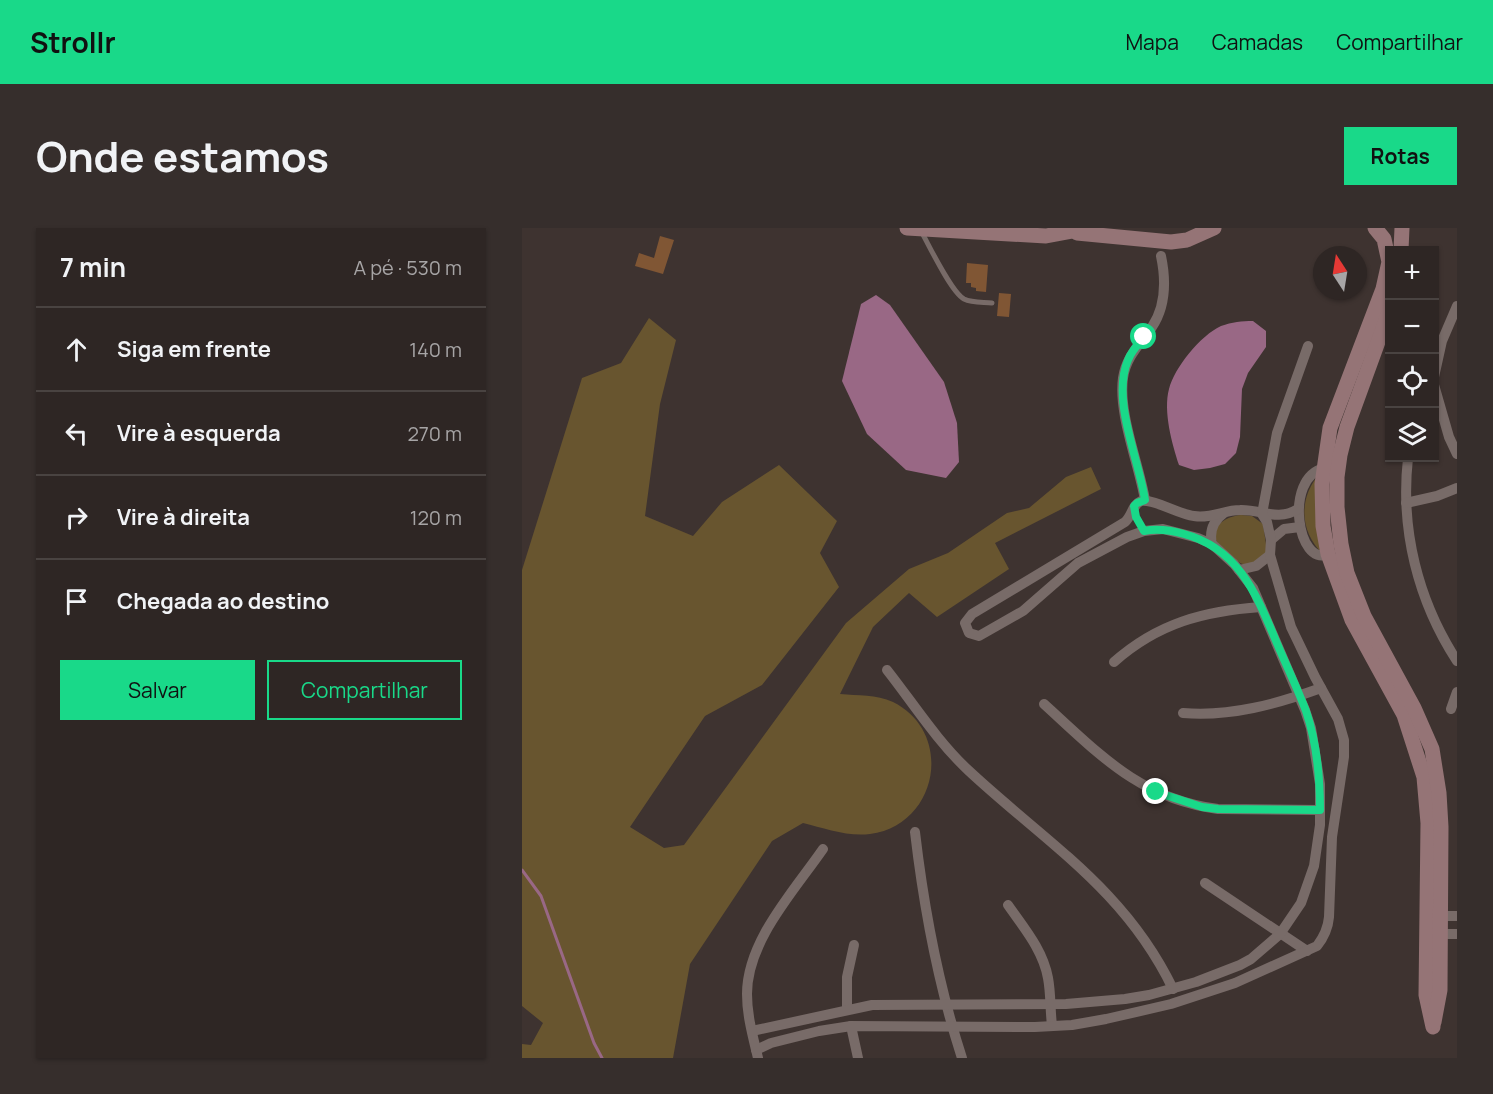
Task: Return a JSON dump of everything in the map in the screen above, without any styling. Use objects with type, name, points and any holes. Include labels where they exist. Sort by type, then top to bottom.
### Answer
[{"type":"street","points":[[914,229],[1046,236],[1089,228]]},
{"type":"street","points":[[1071,232],[1159,242],[1187,240],[1214,228]]},
{"type":"street","points":[[1375,228],[1384,239],[1388,255],[1383,289],[1330,428],[1322,500],[1328,554],[1352,620],[1404,715],[1424,777],[1434,916]]},
{"type":"street","points":[[1401,246],[1402,228]]},
{"type":"street","points":[[1145,500],[1124,410],[1122,389],[1129,358],[1150,329],[1161,305],[1164,288],[1159,242]]},
{"type":"street","points":[[1439,354],[1442,341],[1457,306]]},
{"type":"street","points":[[1385,320],[1347,427],[1337,477],[1337,507],[1347,573],[1364,616],[1414,708],[1432,749],[1439,793],[1434,934],[1440,990],[1433,1027],[1426,995],[1434,934]]},
{"type":"street","points":[[823,849],[765,933],[754,956],[747,993],[757,1054],[771,1043],[819,1031],[852,1026],[1035,1027],[1072,1025],[1106,1019],[1171,1004],[1235,983],[1317,946],[1329,924],[1332,837],[1344,757],[1342,730],[1291,627],[1270,555],[1271,540],[1267,522],[1262,514],[1276,433],[1308,346]]},
{"type":"street","points":[[1439,402],[1449,437],[1457,454]]},
{"type":"street","points":[[1408,462],[1406,503],[1410,547],[1421,586],[1436,624],[1457,662]]},
{"type":"street","points":[[1337,477],[1324,468],[1317,470],[1306,484],[1298,509],[1300,527],[1306,543],[1318,556],[1336,550],[1341,544]]},
{"type":"street","points":[[1406,503],[1457,488]]},
{"type":"street","points":[[752,1031],[872,1005],[1066,1004],[1125,999],[1173,989],[1240,965],[1261,951],[1280,933],[1301,903],[1311,879],[1320,825],[1320,784],[1315,747],[1305,710],[1253,588],[1239,570],[1212,544],[1173,531],[1153,529],[1104,548],[1078,562],[1023,611],[979,636],[972,635],[966,630],[965,623],[969,616],[1125,522],[1129,519],[1134,506],[1145,500],[1192,516],[1207,518],[1238,510],[1284,516],[1298,509]]},
{"type":"street","points":[[1134,506],[1136,517],[1144,531]]},
{"type":"street","points":[[1212,544],[1212,527],[1224,513]]},
{"type":"street","points":[[1271,540],[1284,530],[1300,527]]},
{"type":"street","points":[[1239,570],[1256,566],[1270,555]]},
{"type":"street","points":[[1114,662],[1143,638],[1175,624],[1226,610],[1261,607]]},
{"type":"street","points":[[887,670],[950,751],[1043,837],[1074,861],[1119,905],[1160,961],[1173,989]]},
{"type":"street","points":[[1183,713],[1198,715],[1237,711],[1321,688]]},
{"type":"street","points":[[1451,709],[1457,692]]},
{"type":"street","points":[[1044,704],[1116,768],[1142,785],[1170,798],[1218,809],[1320,810]]},
{"type":"street","points":[[915,832],[928,925],[945,1005],[962,1058]]},
{"type":"street","points":[[1205,883],[1307,951]]},
{"type":"street","points":[[1008,905],[1040,954],[1048,978],[1052,1025]]},
{"type":"street","points":[[1434,916],[1457,916]]},
{"type":"street","points":[[1434,934],[1457,934]]},
{"type":"street","points":[[846,1010],[847,977],[854,945]]},
{"type":"street","points":[[852,1026],[858,1058]]},
{"type":"lane","points":[[914,229],[960,296],[973,301],[992,303]]},
{"type":"shaded area","points":[[876,295],[890,305],[944,382],[957,423],[959,462],[946,478],[906,470],[867,434],[842,381],[861,304]]},
{"type":"shaded area","points":[[649,318],[676,340],[660,404],[645,516],[693,536],[722,502],[779,465],[837,521],[820,553],[839,587],[762,685],[705,716],[630,827],[664,848],[684,845],[846,623],[909,569],[948,553],[1007,513],[1029,508],[1066,477],[1091,467],[1101,489],[995,543],[1009,569],[937,617],[909,593],[873,627],[840,694],[887,699],[913,716],[925,734],[931,755],[930,776],[924,796],[911,814],[893,827],[870,834],[845,833],[803,823],[772,841],[690,964],[673,1058],[522,1058],[522,1044],[531,1045],[543,1023],[522,1006],[522,570],[582,378],[621,363]]},
{"type":"shaded area","points":[[1253,321],[1266,331],[1266,347],[1248,373],[1242,389],[1240,437],[1236,453],[1225,464],[1210,468],[1194,470],[1179,465],[1171,438],[1167,407],[1169,389],[1176,372],[1189,353],[1213,330],[1229,324]]},
{"type":"shaded area","points":[[1320,473],[1324,555],[1310,536],[1304,515],[1308,493]]},
{"type":"shaded area","points":[[1241,515],[1252,516],[1263,524],[1267,551],[1250,564],[1240,563],[1217,542],[1215,536],[1221,522]]},
{"type":"building","points":[[660,236],[674,240],[663,274],[635,266],[639,253],[654,258]]},
{"type":"building","points":[[967,263],[988,265],[986,292],[976,291],[976,288],[971,287],[971,283],[966,283]]},
{"type":"building","points":[[999,293],[1011,294],[1009,317],[997,316]]},
{"type":"waterway","points":[[522,870],[541,896],[594,1043],[602,1058]]},
{"type":"route","points":[[1144,337],[1129,358],[1122,389],[1124,410],[1145,500],[1134,506],[1136,517],[1144,531],[1163,529],[1212,544],[1234,564],[1253,588],[1311,728],[1318,765],[1320,810],[1218,809],[1202,807],[1156,792]]}]
